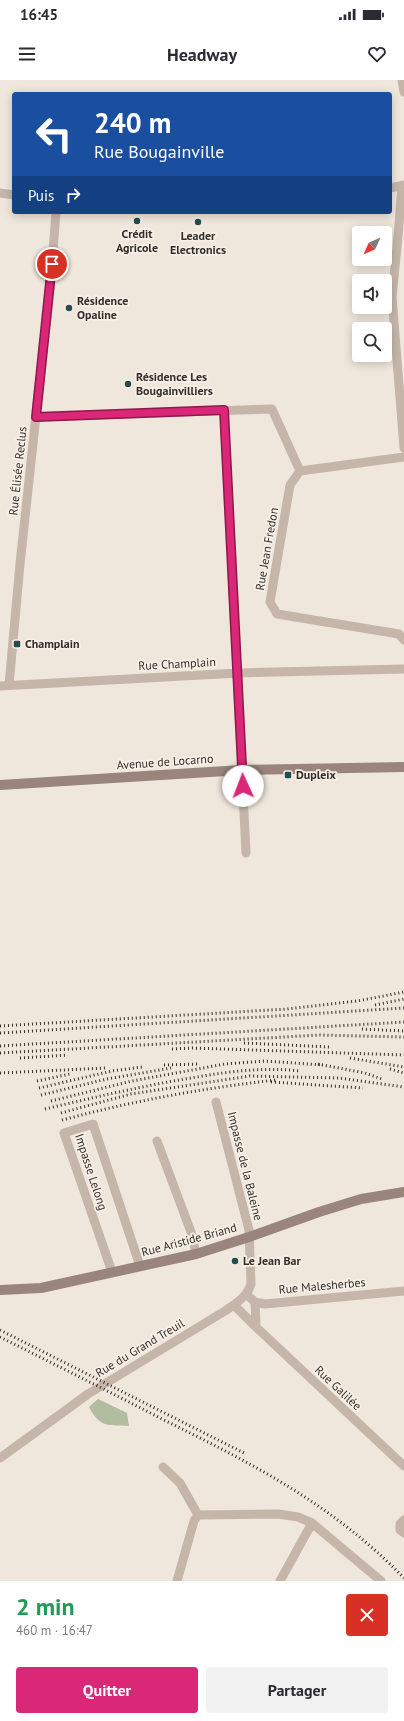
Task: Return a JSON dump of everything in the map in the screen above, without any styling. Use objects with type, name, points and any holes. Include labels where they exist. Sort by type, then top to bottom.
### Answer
[{"type":"street","points":[[402,80],[404,92]]},
{"type":"street","points":[[392,188],[403,186],[392,297],[404,448]]},
{"type":"street","points":[[0,194],[12,195]]},
{"type":"street","name":"Rue Élisée Reclus","points":[[4,685],[36,417],[51,277],[56,214]]},
{"type":"street","points":[[36,417],[272,409],[300,471],[404,457]]},
{"type":"street","points":[[224,410],[246,854]]},
{"type":"street","name":"Rue Jean Fredon","points":[[300,471],[290,485],[270,602],[277,614],[402,637]]},
{"type":"street","name":"Rue Champlain","points":[[4,685],[238,673],[404,669]]},
{"type":"street","name":"Avenue de Locarno","points":[[0,785],[242,770],[404,767]]},
{"type":"street","name":"Impasse de la Baleine","points":[[216,1102],[249,1230],[249,1237]]},
{"type":"street","name":"Impasse Lelong","points":[[112,1272],[64,1133],[93,1124],[140,1266]]},
{"type":"street","points":[[157,1141],[191,1232],[196,1254]]},
{"type":"street","name":"Rue Aristide Briand","points":[[0,1290],[41,1288],[196,1254],[361,1199],[404,1192]]},
{"type":"street","points":[[249,1237],[251,1284],[246,1294],[255,1302],[256,1327]]},
{"type":"street","name":"Rue Malesherbes","points":[[255,1302],[265,1304],[404,1291]]},
{"type":"street","name":"Rue du Grand Treuil","points":[[0,1458],[88,1394],[234,1305],[246,1294]]},
{"type":"street","name":"Rue Galilée","points":[[234,1305],[404,1466]]},
{"type":"street","points":[[163,1467],[180,1483],[198,1515]]},
{"type":"street","points":[[198,1515],[286,1514],[298,1517],[312,1523],[382,1581]]},
{"type":"street","points":[[177,1581],[194,1521],[198,1515]]},
{"type":"street","points":[[404,1520],[400,1524],[400,1530],[404,1533]]},
{"type":"street","points":[[280,1581],[312,1523]]},
{"type":"green space","points":[[98,1399],[127,1413],[129,1426],[105,1424],[97,1419],[89,1407]]},
{"type":"railway","points":[[0,1026],[287,1009],[357,1001],[404,992]]},
{"type":"railway","points":[[375,1005],[404,999]]},
{"type":"railway","points":[[0,1033],[404,1008]]},
{"type":"railway","points":[[0,1046],[404,1022]]},
{"type":"railway","points":[[362,1029],[404,1031]]},
{"type":"railway","points":[[0,1053],[319,1035],[404,1037]]},
{"type":"railway","points":[[244,1043],[330,1047]]},
{"type":"railway","points":[[172,1049],[192,1048],[404,1055]]},
{"type":"railway","points":[[20,1058],[68,1055]]},
{"type":"railway","points":[[350,1058],[404,1067]]},
{"type":"railway","points":[[51,1101],[132,1081],[225,1064],[265,1061],[323,1065]]},
{"type":"railway","points":[[164,1065],[198,1064]]},
{"type":"railway","points":[[318,1064],[365,1073],[382,1079]]},
{"type":"railway","points":[[39,1088],[112,1071],[142,1067]]},
{"type":"railway","points":[[0,1073],[106,1068]]},
{"type":"railway","points":[[41,1095],[107,1079],[171,1068]]},
{"type":"railway","points":[[45,1109],[140,1087],[236,1071],[274,1069],[300,1071]]},
{"type":"railway","points":[[390,1069],[404,1073]]},
{"type":"railway","points":[[37,1081],[70,1074]]},
{"type":"railway","points":[[61,1113],[131,1094],[250,1076],[339,1078],[404,1087]]},
{"type":"railway","points":[[62,1120],[168,1096],[276,1080]]},
{"type":"railway","points":[[271,1082],[363,1088]]},
{"type":"railway","points":[[0,1330],[246,1454]]},
{"type":"railway","points":[[0,1337],[228,1452],[260,1470],[320,1507],[349,1528],[404,1578]]},
{"type":"place","name":"Crédit Agricole","points":[[137,221]]},
{"type":"place","name":"Leader Electronics","points":[[198,222]]},
{"type":"place","name":"Résidence Opaline","points":[[69,308]]},
{"type":"place","name":"Résidence Les Bougainvilliers","points":[[128,384]]},
{"type":"place","name":"Champlain","points":[[17,644]]},
{"type":"place","name":"Dupleix","points":[[288,775]]},
{"type":"place","name":"Le Jean Bar","points":[[235,1261]]},
{"type":"route","points":[[52,264],[36,417],[224,410],[243,786]]}]
